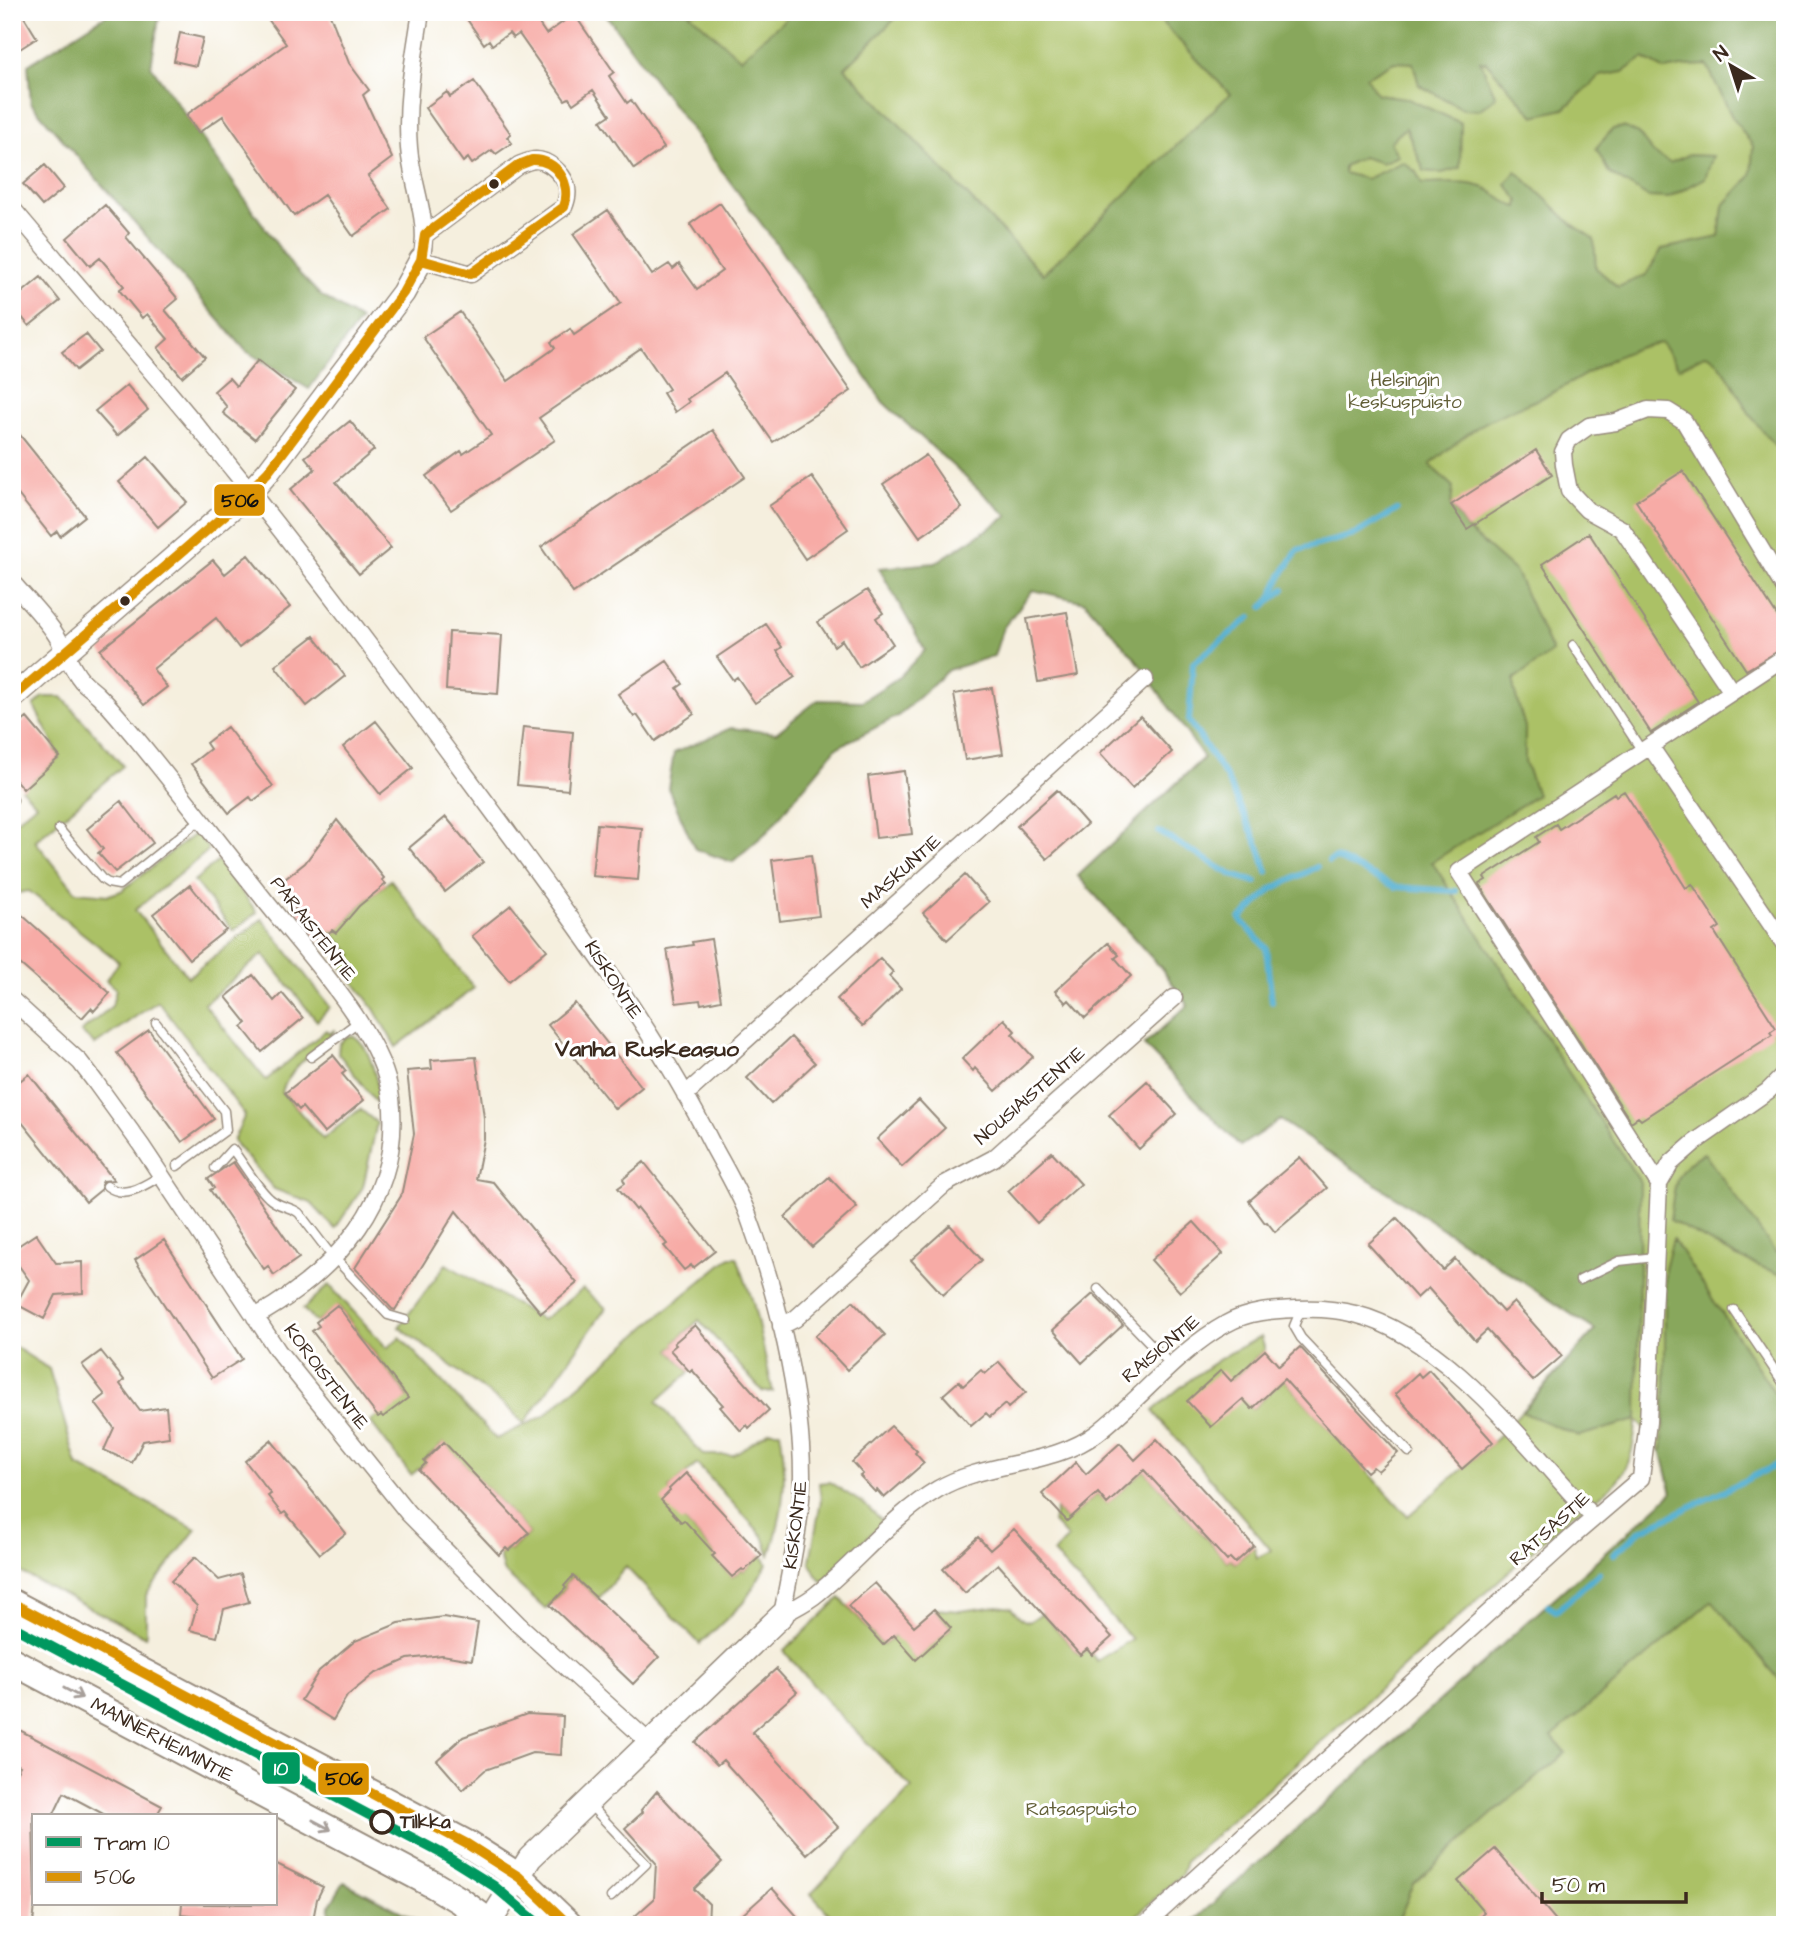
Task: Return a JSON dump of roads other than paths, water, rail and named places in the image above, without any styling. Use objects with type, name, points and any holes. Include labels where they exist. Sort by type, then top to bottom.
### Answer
[{"type":"main road","points":[[12,1604],[467,1844],[519,1877],[569,1925]]},
{"type":"main road","name":"MANNERHEIMINTIE","points":[[12,1661],[410,1872],[459,1899],[491,1924]]},
{"type":"street","points":[[12,698],[250,492],[403,293],[421,260],[425,235],[409,149],[408,110],[421,12]]},
{"type":"street","points":[[421,260],[471,274],[564,207],[568,197],[566,184],[547,163],[539,159],[528,161],[425,235]]},
{"type":"street","name":"KISKONTIE","points":[[12,208],[250,492],[404,691],[577,927],[693,1106],[746,1210],[781,1326],[798,1417],[802,1477],[794,1552],[782,1615]]},
{"type":"street","points":[[1732,692],[1622,529],[1587,510],[1569,492],[1563,452],[1569,440],[1589,426],[1616,422],[1648,410],[1668,411],[1684,421],[1785,589]]},
{"type":"street","name":"PARAISTENTIE","points":[[12,582],[59,639],[64,653],[78,675],[136,737],[326,977],[376,1048],[386,1072],[391,1097],[390,1156],[380,1190],[369,1212],[335,1258],[288,1297],[255,1317]]},
{"type":"street","points":[[1785,657],[1460,872],[1659,1184],[1671,1163],[1687,1149],[1768,1091],[1785,1074]]},
{"type":"street","name":"MASKUNTIE","points":[[685,1095],[1145,679]]},
{"type":"street","points":[[1646,749],[1785,945]]},
{"type":"street","name":"NOUSIAISTENTIE","points":[[781,1326],[795,1319],[946,1184],[994,1158],[1174,998]]},
{"type":"street","name":"KOROISTENTIE","points":[[12,1000],[80,1062],[162,1175],[255,1317],[306,1388],[408,1513],[518,1624],[650,1744]]},
{"type":"street","name":"RATSASTIE","points":[[1145,1925],[1641,1478],[1651,1387],[1659,1184]]},
{"type":"street","name":"RAISIONTIE","points":[[782,1615],[817,1594],[911,1507],[938,1489],[965,1476],[1072,1448],[1095,1435],[1203,1338],[1228,1323],[1261,1311],[1330,1309],[1357,1314],[1412,1339],[1433,1354],[1488,1405],[1594,1518]]},
{"type":"street","points":[[491,1924],[530,1858],[782,1615]]},
{"type":"lane","points":[[1573,645],[1646,749]]},
{"type":"lane","points":[[59,829],[102,879],[119,886],[200,820]]},
{"type":"lane","points":[[311,1057],[358,1022]]},
{"type":"lane","points":[[156,1023],[224,1111],[226,1130],[177,1166]]},
{"type":"lane","points":[[215,1168],[232,1149],[269,1198],[299,1213],[335,1258],[388,1314],[405,1320]]},
{"type":"lane","points":[[107,1186],[119,1192],[139,1189],[162,1175]]},
{"type":"lane","points":[[1580,1280],[1619,1261],[1655,1256]]},
{"type":"lane","points":[[1098,1289],[1172,1366]]},
{"type":"lane","points":[[1301,1309],[1294,1326],[1301,1338],[1409,1452]]},
{"type":"lane","points":[[1734,1310],[1784,1384]]},
{"type":"lane","points":[[588,1803],[646,1864],[611,1897]]},
{"type":"waterway","points":[[1269,602],[1281,576],[1298,550],[1354,535],[1397,510]]},
{"type":"waterway","points":[[1263,607],[1284,589]]},
{"type":"waterway","points":[[1251,617],[1193,663],[1189,721],[1226,777],[1260,849],[1267,872]]},
{"type":"waterway","points":[[1159,832],[1232,875],[1256,882]]},
{"type":"waterway","points":[[1329,861],[1336,858],[1396,887],[1456,891]]},
{"type":"waterway","points":[[1272,1002],[1266,948],[1240,919],[1272,889],[1317,867]]},
{"type":"waterway","points":[[1614,1554],[1640,1531],[1785,1461]]},
{"type":"waterway","points":[[1548,1606],[1556,1611],[1599,1573]]},
{"type":"tram line","name":"10","points":[[12,1626],[441,1853],[494,1886],[540,1925]]},
{"type":"place","name":"Tilkka","points":[[382,1822]]},
{"type":"district","name":"Vanha Ruskeasuo","points":[[647,1049]]},
{"type":"park label","name":"Helsingin keskuspuisto","points":[[1405,391]]},
{"type":"park label","name":"Ratsaspuisto","points":[[1081,1809]]}]
